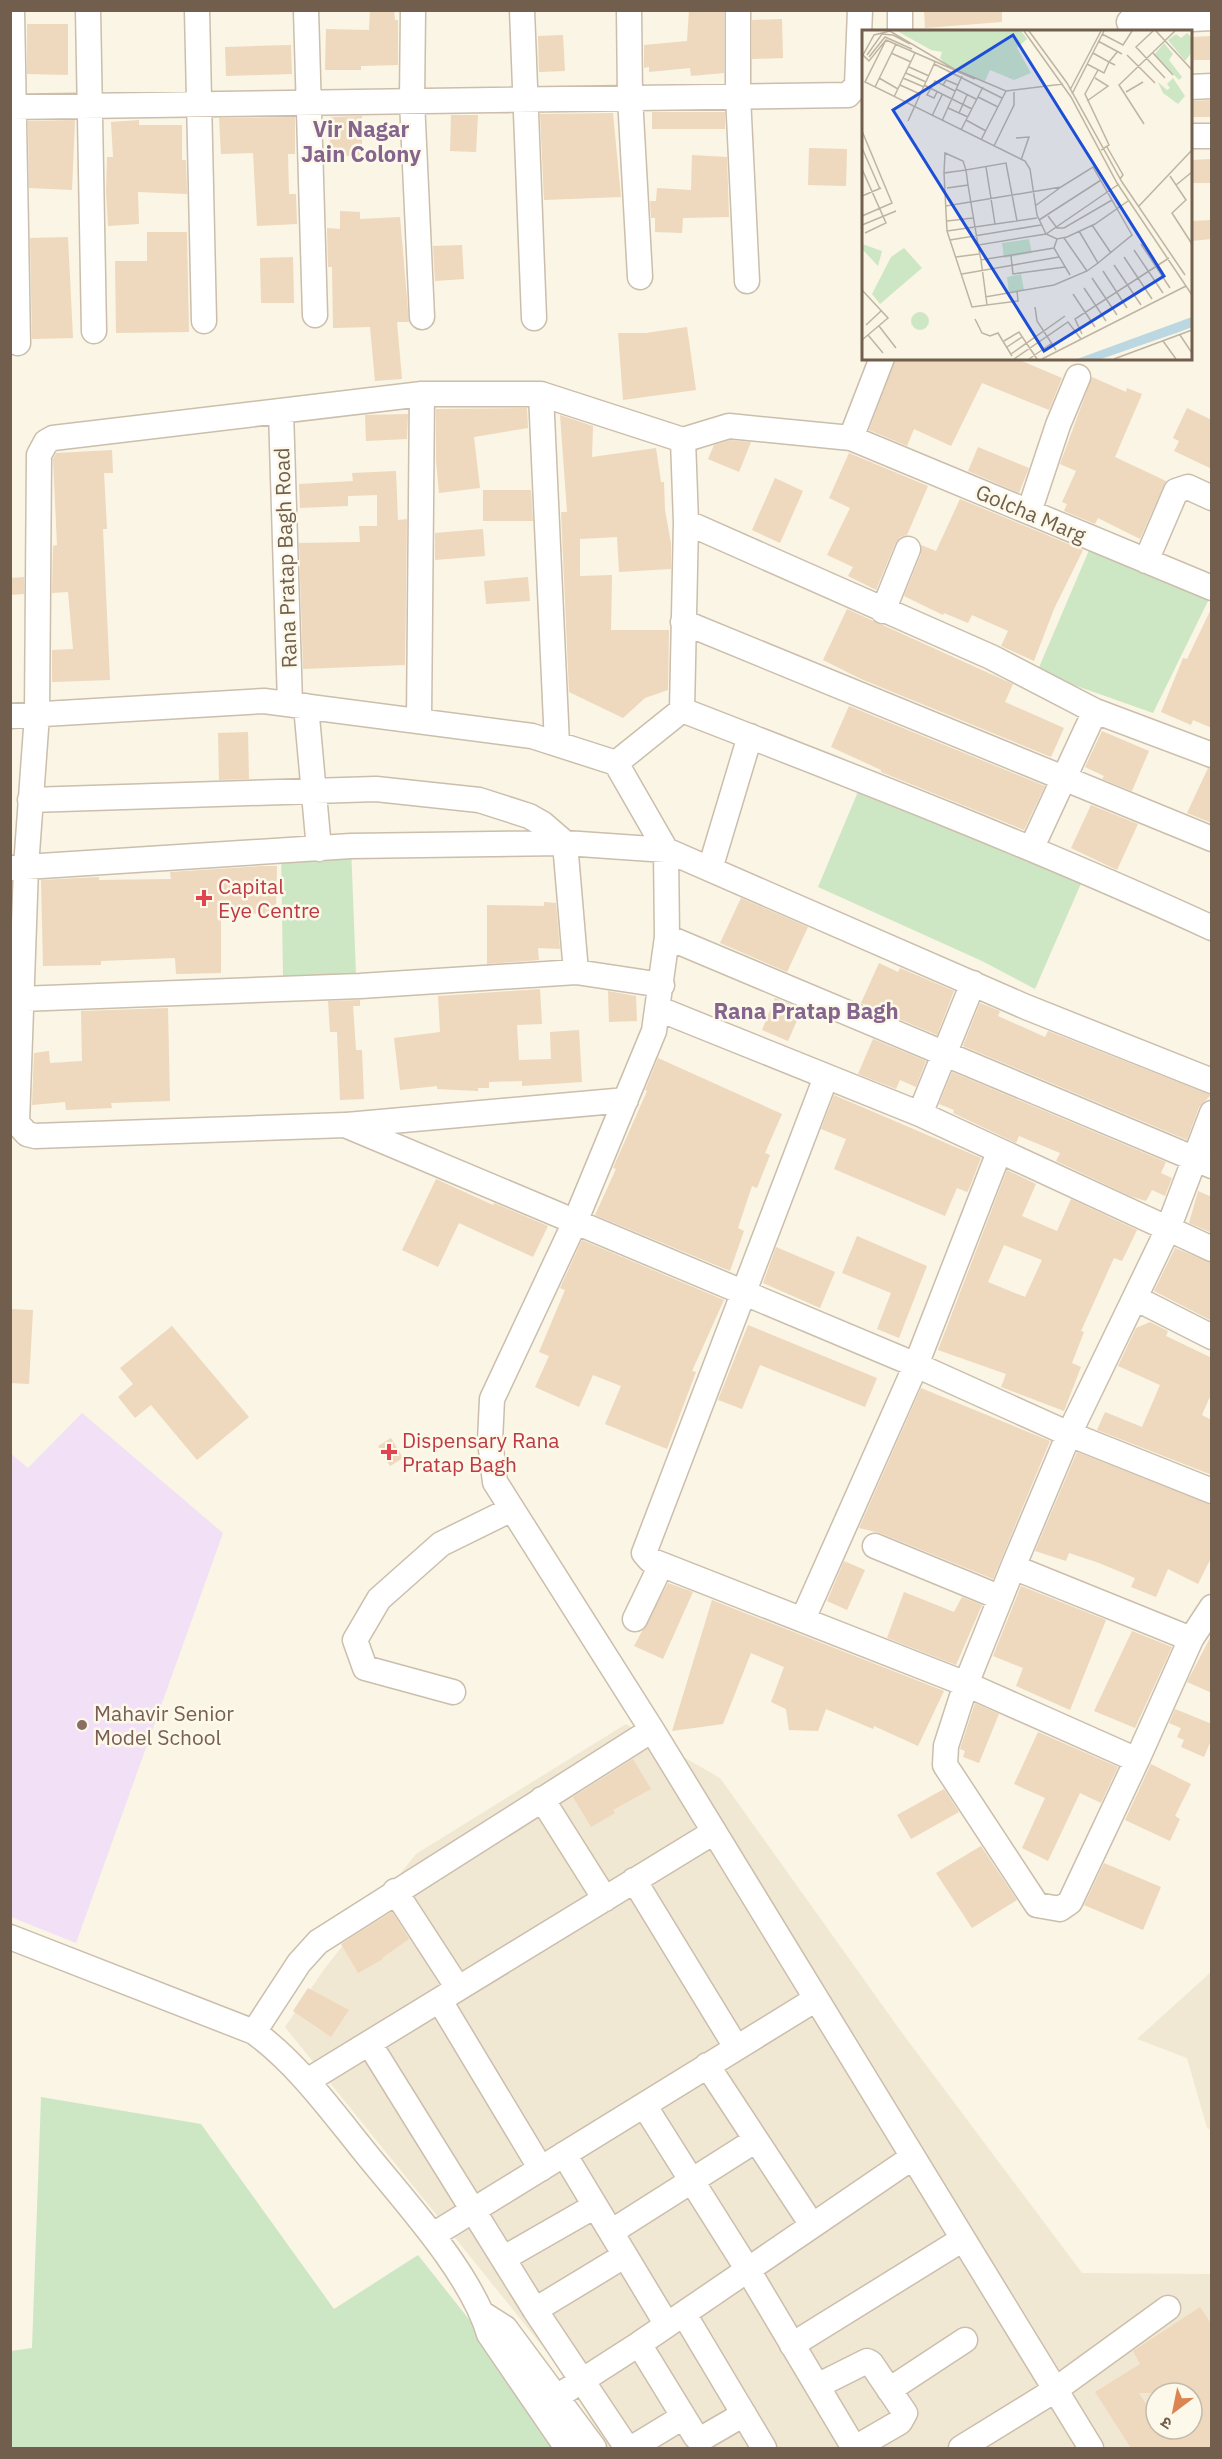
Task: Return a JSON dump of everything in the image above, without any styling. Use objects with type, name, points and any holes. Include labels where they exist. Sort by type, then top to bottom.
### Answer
[{"type":"street","points":[[12,10],[18,343]]},
{"type":"street","points":[[88,10],[94,331]]},
{"type":"street","points":[[197,10],[204,321]]},
{"type":"street","points":[[306,10],[315,315]]},
{"type":"street","points":[[413,10],[412,101],[422,318]]},
{"type":"street","points":[[522,10],[534,318]]},
{"type":"street","points":[[629,10],[630,97],[640,277]]},
{"type":"street","points":[[738,10],[738,96],[747,281]]},
{"type":"street","points":[[12,107],[848,95],[857,85],[860,10]]},
{"type":"street","points":[[900,10],[900,30]]},
{"type":"street","points":[[1129,21],[1212,18]]},
{"type":"street","points":[[1192,87],[1212,86]]},
{"type":"street","points":[[1192,136],[1212,136]]},
{"type":"street","points":[[851,438],[881,360]]},
{"type":"street","points":[[1029,512],[1058,425],[1084,366]]},
{"type":"street","points":[[419,721],[422,394]]},
{"type":"street","points":[[626,1100],[345,1125],[35,1136],[27,1134],[17,1123],[20,999],[18,867],[30,800],[37,715],[39,455],[46,442],[53,438],[422,394],[542,394],[683,440],[686,522],[682,710]]},
{"type":"street","points":[[542,394],[557,744]]},
{"type":"street","name":"Rana Pratap Bagh Road","points":[[281,411],[298,705],[314,791],[319,849]]},
{"type":"street","name":"Golcha Marg","points":[[683,440],[729,426],[851,438],[1212,588]]},
{"type":"street","points":[[1146,561],[1176,491],[1188,487],[1212,498]]},
{"type":"street","points":[[686,522],[991,657],[1095,711],[1212,754]]},
{"type":"street","points":[[884,611],[908,549]]},
{"type":"street","points":[[683,622],[1212,839]]},
{"type":"street","points":[[10,716],[264,701],[532,736],[616,763],[666,850],[667,937],[660,997],[654,1031],[626,1100],[575,1222],[492,1399],[490,1441],[495,1482],[652,1730],[1092,2448]]},
{"type":"street","points":[[616,763],[682,710]]},
{"type":"street","points":[[682,710],[1032,847],[1212,928]]},
{"type":"street","points":[[1032,847],[1095,711]]},
{"type":"street","points":[[710,869],[750,736]]},
{"type":"street","points":[[30,800],[376,789],[479,800],[529,816],[543,824],[565,843],[576,972]]},
{"type":"street","points":[[18,867],[319,849],[565,843],[666,850],[1026,1007],[1212,1081]]},
{"type":"street","points":[[667,937],[1204,1163]]},
{"type":"street","points":[[20,999],[360,986],[576,972],[660,997],[826,1077],[920,1114],[1212,1249]]},
{"type":"street","points":[[920,1114],[973,983]]},
{"type":"street","points":[[826,1077],[644,1549],[650,1560],[966,1684],[1137,1761]]},
{"type":"street","points":[[1212,1113],[1204,1163],[1168,1229],[1137,1299],[1069,1434],[999,1597],[966,1684],[946,1746],[945,1765],[1028,1896],[1037,1905],[1060,1909],[1070,1902],[1137,1761],[1191,1639],[1212,1607]]},
{"type":"street","points":[[345,1125],[916,1365],[1069,1434],[1212,1491]]},
{"type":"street","points":[[803,1619],[916,1365],[999,1152]]},
{"type":"street","points":[[1137,1299],[1212,1337]]},
{"type":"street","points":[[453,1692],[365,1668],[355,1640],[379,1599],[441,1544],[512,1509]]},
{"type":"street","points":[[875,1546],[999,1597]]},
{"type":"street","points":[[635,1619],[662,1565]]},
{"type":"street","points":[[1013,1567],[1191,1639]]},
{"type":"street","points":[[254,2032],[307,1952],[394,1891],[652,1730]]},
{"type":"street","points":[[542,1799],[605,1899]]},
{"type":"street","points":[[307,2081],[714,1832]]},
{"type":"street","points":[[634,1880],[736,2047]]},
{"type":"street","points":[[394,1891],[541,2169]]},
{"type":"street","points":[[10,1937],[254,2032],[270,2043],[307,2081],[433,2235],[483,2314],[489,2334],[567,2448]]},
{"type":"street","points":[[433,2235],[816,1999]]},
{"type":"street","points":[[369,2043],[535,2310],[627,2448]]},
{"type":"street","points":[[707,2065],[812,2225]]},
{"type":"street","points":[[644,2106],[748,2270],[792,2345],[817,2386],[855,2448],[903,2420],[904,2413],[890,2390],[872,2363],[867,2361],[817,2386]]},
{"type":"street","points":[[611,2232],[756,2140]]},
{"type":"street","points":[[564,2154],[624,2256],[676,2319],[744,2414],[764,2448]]},
{"type":"street","points":[[558,2396],[639,2344],[913,2157]]},
{"type":"street","points":[[504,2258],[595,2206]]},
{"type":"street","points":[[792,2345],[963,2239]]},
{"type":"street","points":[[535,2310],[624,2256]]},
{"type":"street","points":[[961,2448],[1055,2390],[1168,2308]]},
{"type":"street","points":[[483,2314],[504,2328],[558,2396],[594,2448]]},
{"type":"street","points":[[890,2390],[965,2340]]},
{"type":"street","points":[[639,2344],[694,2435],[701,2439],[744,2414]]},
{"type":"street","points":[[632,2448],[683,2417]]},
{"type":"shaded area","name":"Mahavir Senior Model School","points":[[82,1413],[223,1533],[76,1943],[11,1917],[10,1453],[28,1468]]},
{"type":"shaded area","points":[[626,1724],[720,1778],[905,2037],[1082,2273],[1211,2274],[1211,2448],[608,2448],[556,2363],[285,2027],[325,1968],[416,1854]]},
{"type":"shaded area","points":[[1211,1972],[1211,2130],[1207,2128],[1187,2058],[1137,2039]]},
{"type":"green space","points":[[1093,541],[1211,595],[1153,713],[1037,672]]},
{"type":"green space","points":[[865,775],[1090,863],[1035,989],[982,961],[818,887]]},
{"type":"green space","points":[[351,846],[356,975],[283,976],[281,849]]},
{"type":"green space","points":[[41,2097],[201,2124],[334,2309],[418,2255],[571,2448],[11,2448],[11,2351],[32,2348]]},
{"type":"building","points":[[370,10],[394,10],[395,20],[398,20],[398,65],[361,66],[361,70],[325,70],[326,29],[369,30]]},
{"type":"building","points":[[689,10],[724,10],[724,73],[691,76],[690,68],[649,72],[649,67],[644,68],[644,45],[687,41]]},
{"type":"building","points":[[924,10],[1002,10],[1002,22],[925,28]]},
{"type":"building","points":[[782,19],[783,58],[752,59],[752,20]]},
{"type":"building","points":[[27,24],[68,24],[68,75],[27,74]]},
{"type":"building","points":[[563,35],[565,71],[539,72],[538,36]]},
{"type":"building","points":[[1212,36],[1212,60],[1192,60],[1192,37]]},
{"type":"building","points":[[291,45],[292,74],[226,76],[225,47]]},
{"type":"building","points":[[1212,100],[1212,117],[1192,117],[1192,101]]},
{"type":"building","points":[[652,112],[725,112],[725,129],[652,129]]},
{"type":"building","points":[[613,113],[621,197],[544,200],[540,114]]},
{"type":"building","points":[[451,115],[478,115],[476,152],[450,151]]},
{"type":"building","points":[[362,116],[362,156],[330,156],[330,117]]},
{"type":"building","points":[[295,117],[295,154],[288,154],[289,194],[296,194],[297,224],[257,226],[253,153],[221,154],[219,118]]},
{"type":"building","points":[[75,120],[72,190],[29,188],[28,121]]},
{"type":"building","points":[[139,120],[139,125],[182,125],[182,160],[186,160],[187,194],[138,192],[139,224],[108,226],[107,157],[113,157],[111,122]]},
{"type":"building","points":[[809,148],[847,149],[846,186],[808,185]]},
{"type":"building","points":[[692,155],[727,157],[729,217],[683,218],[682,233],[655,232],[655,218],[651,218],[650,201],[656,201],[657,188],[691,190]]},
{"type":"building","points":[[1212,159],[1212,183],[1192,183],[1192,160]]},
{"type":"building","points":[[340,211],[360,212],[360,219],[400,217],[409,322],[397,322],[402,379],[375,381],[370,327],[333,328],[332,267],[328,267],[327,228],[340,229]]},
{"type":"building","points":[[1212,220],[1212,239],[1192,241],[1192,221]]},
{"type":"building","points":[[147,232],[187,232],[189,332],[116,333],[115,261],[147,261]]},
{"type":"building","points":[[68,237],[73,338],[32,339],[30,238]]},
{"type":"building","points":[[462,245],[464,279],[435,281],[433,246]]},
{"type":"building","points":[[293,257],[294,303],[261,303],[260,258]]},
{"type":"building","points":[[687,327],[696,390],[623,400],[618,333],[646,333]]},
{"type":"building","points":[[895,360],[1020,360],[1062,378],[1049,410],[982,383],[951,446],[914,429],[907,446],[869,430]]},
{"type":"building","points":[[1092,377],[1126,392],[1127,388],[1142,394],[1115,457],[1166,481],[1140,539],[1098,518],[1095,524],[1064,511],[1067,504],[1062,502],[1076,471],[1060,464]]},
{"type":"building","points":[[527,408],[528,428],[474,437],[480,488],[439,493],[436,461],[436,409]]},
{"type":"building","points":[[1187,408],[1212,420],[1212,469],[1174,451],[1179,441],[1173,438]]},
{"type":"building","points":[[408,414],[407,439],[366,441],[365,415]]},
{"type":"building","points":[[560,415],[593,426],[592,457],[656,448],[661,482],[664,482],[665,510],[671,543],[671,569],[619,572],[617,537],[580,539],[580,576],[612,575],[611,630],[669,630],[668,690],[645,698],[623,718],[569,692],[561,512],[567,512]]},
{"type":"building","points":[[730,440],[751,442],[739,472],[708,459],[714,445]]},
{"type":"building","points":[[978,447],[1029,468],[1019,493],[968,471]]},
{"type":"building","points":[[112,450],[113,473],[104,473],[107,529],[103,529],[110,680],[52,682],[52,650],[73,649],[68,592],[52,593],[53,546],[57,545],[53,459],[56,453]]},
{"type":"building","points":[[849,453],[928,486],[907,535],[900,537],[895,544],[876,590],[848,576],[853,567],[827,555],[850,508],[829,498]]},
{"type":"building","points":[[396,471],[398,520],[407,519],[405,665],[303,669],[299,543],[360,542],[359,526],[377,526],[377,495],[348,496],[348,506],[300,508],[299,484],[353,481],[352,473]]},
{"type":"building","points":[[775,478],[803,491],[780,543],[752,530]]},
{"type":"building","points":[[483,490],[531,490],[533,521],[483,521]]},
{"type":"building","points":[[960,499],[1083,550],[1054,609],[1034,661],[1001,646],[1008,631],[972,615],[968,623],[944,613],[943,615],[904,596],[921,554],[921,545],[936,551]]},
{"type":"building","points":[[483,529],[485,556],[435,560],[435,533]]},
{"type":"building","points":[[24,577],[24,594],[10,595],[10,578]]},
{"type":"building","points":[[528,577],[530,601],[486,604],[484,581]]},
{"type":"building","points":[[1212,607],[1212,728],[1193,720],[1191,725],[1161,712],[1183,658],[1187,659]]},
{"type":"building","points":[[847,609],[1013,684],[1005,702],[1064,728],[1051,757],[861,679],[823,660]]},
{"type":"building","points":[[849,706],[1045,786],[1024,830],[881,772],[831,747]]},
{"type":"building","points":[[1102,731],[1149,751],[1132,791],[1102,779],[1104,776],[1085,767]]},
{"type":"building","points":[[248,732],[249,779],[219,780],[218,733]]},
{"type":"building","points":[[1208,768],[1212,769],[1212,823],[1187,813]]},
{"type":"building","points":[[1091,805],[1138,824],[1117,870],[1071,848]]},
{"type":"building","points":[[277,866],[276,914],[221,913],[221,973],[176,974],[175,958],[101,961],[101,965],[43,966],[41,880],[99,877],[99,880],[171,879],[170,872]]},
{"type":"building","points":[[741,898],[808,927],[787,972],[720,943]]},
{"type":"building","points":[[544,902],[556,903],[560,949],[538,948],[539,960],[487,964],[487,905],[544,906]]},
{"type":"building","points":[[879,963],[898,972],[900,968],[954,991],[937,1035],[861,1003]]},
{"type":"building","points":[[540,989],[542,1024],[517,1025],[519,1060],[551,1059],[550,1032],[579,1030],[582,1082],[522,1086],[522,1081],[489,1082],[489,1088],[478,1088],[478,1091],[437,1089],[437,1086],[400,1090],[394,1038],[440,1032],[438,996]]},
{"type":"building","points":[[608,991],[636,996],[637,1021],[609,1022]]},
{"type":"building","points":[[775,998],[802,1009],[788,1041],[762,1030]]},
{"type":"building","points":[[360,1000],[360,1006],[353,1006],[356,1050],[362,1050],[364,1099],[340,1100],[337,1032],[330,1032],[328,1001]]},
{"type":"building","points":[[980,1003],[1000,1011],[998,1016],[1045,1037],[1048,1031],[1211,1095],[1199,1107],[1187,1140],[963,1046]]},
{"type":"building","points":[[168,1008],[170,1101],[111,1103],[112,1108],[66,1110],[65,1102],[32,1105],[34,1053],[49,1051],[50,1063],[82,1061],[81,1011]]},
{"type":"building","points":[[873,1039],[926,1061],[916,1087],[900,1080],[896,1089],[858,1074]]},
{"type":"building","points":[[658,1058],[782,1114],[765,1153],[770,1155],[757,1188],[752,1186],[738,1228],[744,1231],[730,1271],[595,1215],[616,1169],[613,1168],[647,1091],[645,1090]]},
{"type":"building","points":[[952,1072],[1166,1162],[1161,1173],[1172,1178],[1165,1196],[1152,1190],[1146,1201],[1130,1196],[1056,1161],[1060,1153],[1019,1136],[1016,1143],[953,1113],[954,1110],[939,1104]]},
{"type":"building","points":[[834,1095],[981,1158],[967,1192],[957,1188],[945,1216],[834,1169],[846,1139],[821,1129]]},
{"type":"building","points":[[1007,1170],[1036,1184],[1022,1216],[1057,1231],[1071,1199],[1137,1230],[1122,1261],[1114,1258],[1081,1331],[1084,1332],[1072,1363],[1081,1367],[1064,1411],[1001,1387],[1006,1374],[938,1350]],"holes":[[[1004,1245],[1042,1260],[1025,1297],[988,1282]]]},
{"type":"building","points":[[436,1179],[493,1205],[494,1203],[548,1226],[533,1257],[459,1223],[438,1267],[402,1250]]},
{"type":"building","points":[[1198,1191],[1212,1197],[1212,1233],[1189,1223]]},
{"type":"building","points":[[857,1236],[927,1266],[899,1338],[877,1329],[891,1293],[842,1273]]},
{"type":"building","points":[[582,1240],[724,1300],[692,1371],[696,1372],[667,1449],[605,1424],[621,1386],[593,1375],[579,1407],[535,1387],[549,1356],[539,1352],[565,1290],[560,1288]]},
{"type":"building","points":[[776,1247],[835,1272],[820,1308],[763,1283]]},
{"type":"building","points":[[1175,1248],[1212,1263],[1212,1321],[1154,1291]]},
{"type":"building","points":[[10,1309],[33,1310],[29,1384],[10,1383]]},
{"type":"building","points":[[1150,1322],[1168,1331],[1166,1336],[1212,1358],[1212,1392],[1202,1415],[1212,1420],[1212,1475],[1097,1430],[1105,1412],[1142,1427],[1160,1385],[1118,1366],[1136,1328]]},
{"type":"building","points":[[748,1325],[877,1378],[865,1407],[760,1365],[742,1409],[718,1400]]},
{"type":"building","points":[[172,1326],[249,1417],[197,1460],[151,1405],[135,1418],[118,1397],[133,1384],[120,1368]]},
{"type":"building","points":[[921,1388],[1050,1441],[993,1579],[880,1533],[859,1528]]},
{"type":"building","points":[[391,1438],[403,1458],[390,1466],[378,1446]]},
{"type":"building","points":[[1077,1452],[1212,1505],[1212,1556],[1198,1584],[1168,1569],[1156,1597],[1131,1587],[1135,1578],[1099,1563],[1069,1553],[1066,1561],[1035,1551]]},
{"type":"building","points":[[844,1561],[865,1570],[847,1610],[827,1601]]},
{"type":"building","points":[[668,1583],[693,1592],[663,1659],[634,1646]]},
{"type":"building","points":[[1021,1586],[1106,1620],[1070,1710],[1016,1686],[1023,1668],[993,1656]]},
{"type":"building","points":[[904,1592],[954,1612],[962,1597],[982,1605],[956,1665],[887,1638]]},
{"type":"building","points":[[712,1600],[944,1691],[918,1746],[874,1726],[873,1729],[826,1709],[818,1731],[789,1730],[786,1709],[771,1702],[784,1667],[751,1653],[723,1724],[672,1731]]},
{"type":"building","points":[[1132,1631],[1172,1647],[1135,1728],[1094,1711]]},
{"type":"building","points":[[1212,1634],[1212,1693],[1187,1682]]},
{"type":"building","points":[[975,1703],[999,1714],[979,1763],[963,1757],[965,1751],[960,1749]]},
{"type":"building","points":[[1175,1709],[1212,1724],[1212,1738],[1204,1757],[1181,1747],[1184,1740],[1177,1737],[1181,1728],[1169,1723]]},
{"type":"building","points":[[1038,1732],[1118,1767],[1101,1803],[1080,1793],[1048,1861],[1022,1848],[1045,1798],[1014,1784]]},
{"type":"building","points":[[633,1759],[651,1789],[613,1810],[615,1813],[591,1827],[573,1797]]},
{"type":"building","points":[[1151,1764],[1191,1784],[1175,1816],[1180,1819],[1170,1841],[1125,1820]]},
{"type":"building","points":[[944,1789],[959,1812],[911,1839],[897,1815]]},
{"type":"building","points":[[981,1846],[1017,1900],[972,1928],[936,1873]]},
{"type":"building","points":[[1104,1863],[1161,1887],[1143,1930],[1084,1905]]},
{"type":"building","points":[[392,1912],[409,1939],[383,1959],[358,1973],[341,1944]]},
{"type":"building","points":[[308,1988],[349,2010],[331,2037],[293,2011]]},
{"type":"building","points":[[1200,2307],[1212,2325],[1212,2448],[1131,2448],[1095,2392],[1140,2364],[1133,2351]]},
{"type":"place","name":"Capital Eye Centre","points":[[204,898]]},
{"type":"place","name":"Dispensary Rana Pratap Bagh","points":[[389,1452]]},
{"type":"place","name":"Mahavir Senior Model School","points":[[82,1725]]},
{"type":"district","name":"Vir Nagar Jain Colony","points":[[361,140]]},
{"type":"district","name":"Rana Pratap Bagh","points":[[806,1010]]}]
